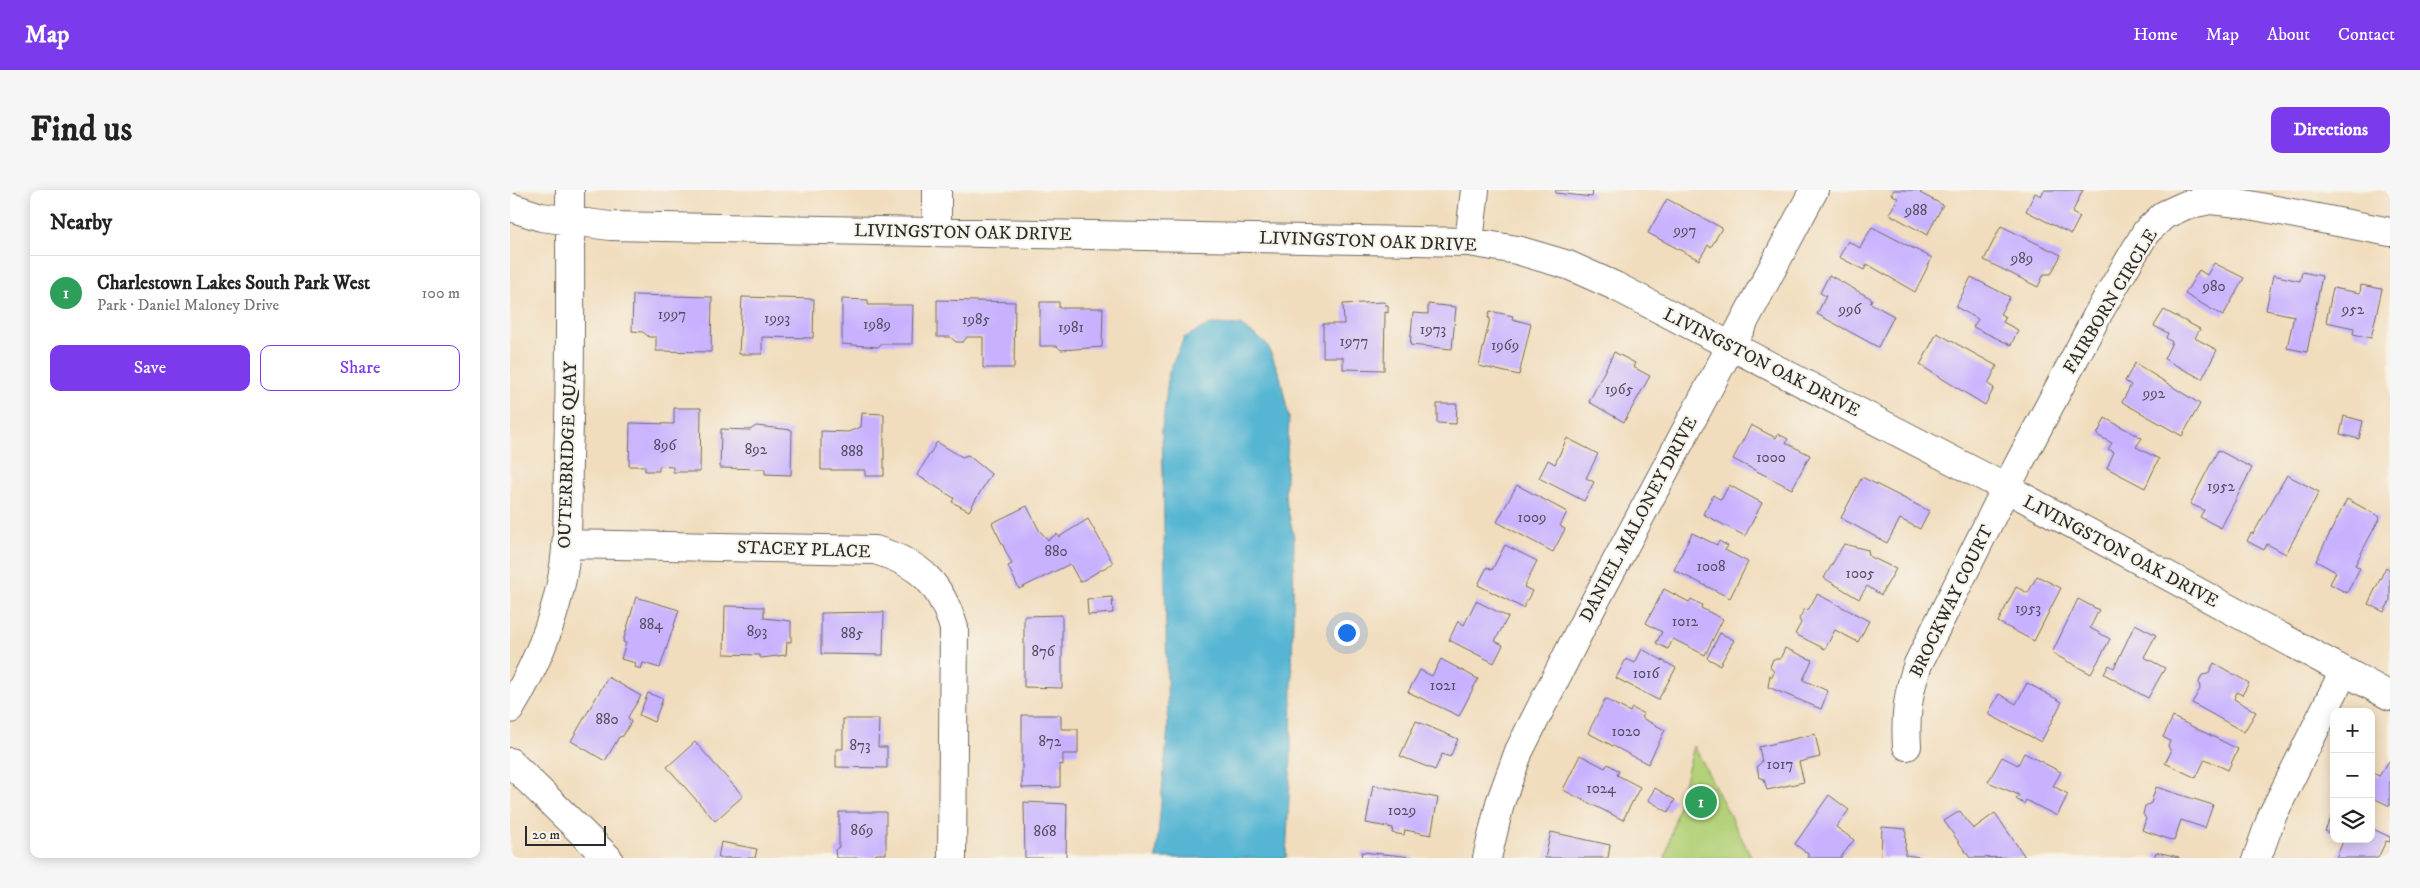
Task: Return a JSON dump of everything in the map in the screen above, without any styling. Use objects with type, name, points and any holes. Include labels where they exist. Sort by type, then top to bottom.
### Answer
[{"type":"street","name":"OUTERBRIDGE QUAY","points":[[510,709],[530,676],[548,631],[561,586],[566,544],[570,376],[570,190]]},
{"type":"street","points":[[937,190],[937,231]]},
{"type":"street","points":[[1469,242],[1475,190]]},
{"type":"street","name":"DANIEL MALONEY DRIVE","points":[[1487,858],[1500,803],[1518,751],[1582,624],[1814,190]]},
{"type":"street","name":"FAIRBORN CIRCLE","points":[[2006,488],[2099,312],[2146,232],[2164,215],[2186,204],[2210,200],[2239,203],[2390,232]]},
{"type":"street","name":"LIVINGSTON OAK DRIVE","points":[[510,207],[570,222],[610,226],[1469,242],[1517,250],[1568,265],[1615,286],[2006,488],[2390,696]]},
{"type":"street","name":"BROCKWAY COURT","points":[[1907,746],[1905,716],[1910,687],[2006,488]]},
{"type":"street","name":"STACEY PLACE","points":[[566,544],[876,550],[899,558],[916,567],[934,584],[947,605],[954,628],[952,858]]},
{"type":"street","points":[[2258,858],[2272,816],[2344,671]]},
{"type":"street","points":[[510,762],[608,858]]},
{"type":"green space","points":[[1694,746],[1752,858],[1665,858]]},
{"type":"water","points":[[1210,324],[1240,325],[1267,344],[1280,376],[1289,418],[1285,496],[1294,538],[1291,757],[1286,858],[1156,858],[1168,728],[1162,429],[1169,372],[1184,338]]},
{"type":"building","points":[[1556,190],[1593,190],[1592,197],[1555,193]]},
{"type":"building","points":[[1894,190],[1922,190],[1920,193],[1943,205],[1927,235],[1889,214],[1898,198],[1891,194]]},
{"type":"building","points":[[2044,190],[2083,190],[2072,213],[2080,217],[2071,234],[2026,211],[2035,193],[2041,196]]},
{"type":"building","points":[[1667,199],[1722,228],[1711,247],[1708,245],[1699,260],[1648,233]]},
{"type":"building","points":[[2001,226],[2061,255],[2051,274],[2044,274],[2038,287],[1984,260]]},
{"type":"building","points":[[1872,227],[1932,258],[1915,292],[1867,264],[1864,270],[1839,257],[1848,241],[1860,248]]},
{"type":"building","points":[[2214,263],[2244,278],[2223,316],[2185,294],[2199,270],[2207,275]]},
{"type":"building","points":[[2302,272],[2322,276],[2307,352],[2287,348],[2294,316],[2266,310],[2273,275],[2300,281]]},
{"type":"building","points":[[1829,275],[1872,299],[1870,303],[1894,316],[1878,347],[1817,314],[1826,296],[1820,293]]},
{"type":"building","points":[[1971,277],[2010,297],[2000,314],[2006,317],[2003,322],[2018,330],[2011,345],[1973,327],[1978,319],[1956,307]]},
{"type":"building","points":[[2361,285],[2382,289],[2371,338],[2353,334],[2354,328],[2326,322],[2333,288],[2360,293]]},
{"type":"building","points":[[633,295],[712,297],[711,352],[656,351],[656,337],[649,337],[643,332],[632,331]]},
{"type":"building","points":[[742,297],[814,299],[813,338],[762,337],[762,354],[739,354]]},
{"type":"building","points":[[842,299],[868,300],[868,305],[913,305],[912,344],[881,344],[878,347],[842,344]]},
{"type":"building","points":[[937,300],[1015,302],[1014,368],[983,368],[983,337],[967,337],[963,342],[956,342],[950,337],[937,337]]},
{"type":"building","points":[[1040,302],[1059,302],[1059,308],[1103,308],[1102,347],[1061,350],[1057,346],[1040,346]]},
{"type":"building","points":[[1384,302],[1385,305],[1388,305],[1388,313],[1385,312],[1384,370],[1343,369],[1343,357],[1323,357],[1323,324],[1344,324],[1343,304]]},
{"type":"building","points":[[1428,304],[1456,307],[1452,349],[1410,345],[1413,313],[1428,314]]},
{"type":"building","points":[[2164,310],[2200,329],[2195,338],[2217,350],[2202,379],[2164,359],[2172,342],[2166,338],[2168,333],[2154,326]]},
{"type":"building","points":[[1490,311],[1513,316],[1512,319],[1531,324],[1519,375],[1479,366]]},
{"type":"building","points":[[1937,333],[1997,366],[1988,384],[1994,388],[1985,405],[1920,365]]},
{"type":"building","points":[[1614,352],[1635,363],[1633,367],[1650,376],[1624,422],[1589,402]]},
{"type":"building","points":[[2135,363],[2200,404],[2182,436],[2122,402],[2131,385],[2125,381]]},
{"type":"building","points":[[1437,404],[1457,404],[1456,424],[1437,423]]},
{"type":"building","points":[[674,408],[701,408],[700,472],[673,472],[673,467],[659,466],[659,471],[645,471],[645,466],[629,466],[630,423],[674,424]]},
{"type":"building","points":[[862,413],[884,414],[884,476],[865,476],[865,470],[821,470],[821,431],[848,432],[861,427]]},
{"type":"building","points":[[2344,416],[2363,421],[2359,439],[2340,434]]},
{"type":"building","points":[[2105,418],[2142,438],[2136,447],[2159,459],[2145,488],[2107,468],[2114,452],[2108,449],[2112,443],[2097,435]]},
{"type":"building","points":[[1751,425],[1776,438],[1778,434],[1788,439],[1786,443],[1810,455],[1792,489],[1733,459]]},
{"type":"building","points":[[756,426],[792,430],[791,475],[765,474],[765,469],[720,468],[721,429],[750,430]]},
{"type":"building","points":[[1567,438],[1598,454],[1586,478],[1594,482],[1584,501],[1539,478],[1548,460],[1555,464]]},
{"type":"building","points":[[937,442],[962,457],[968,455],[991,474],[969,511],[952,502],[954,498],[917,475]]},
{"type":"building","points":[[2218,450],[2252,468],[2221,528],[2200,517],[2204,510],[2190,504]]},
{"type":"building","points":[[2287,475],[2319,492],[2286,554],[2267,544],[2264,550],[2247,541],[2251,533],[2253,534]]},
{"type":"building","points":[[1862,477],[1929,511],[1920,529],[1900,519],[1887,543],[1841,518]]},
{"type":"building","points":[[1517,485],[1567,512],[1560,526],[1565,529],[1553,552],[1497,522]]},
{"type":"building","points":[[1729,485],[1762,503],[1745,536],[1703,514],[1713,495],[1721,500]]},
{"type":"building","points":[[2347,499],[2380,517],[2355,565],[2360,568],[2347,593],[2330,584],[2336,572],[2316,561]]},
{"type":"building","points":[[1027,506],[1039,530],[1048,540],[1057,534],[1059,537],[1088,519],[1113,563],[1080,582],[1070,564],[1019,589],[1008,566],[1012,564],[992,523]]},
{"type":"building","points":[[1692,533],[1717,545],[1719,541],[1728,546],[1725,550],[1748,562],[1730,598],[1674,570]]},
{"type":"building","points":[[1844,544],[1868,550],[1869,556],[1896,569],[1881,595],[1867,586],[1859,599],[1824,578]]},
{"type":"building","points":[[1505,545],[1537,561],[1524,587],[1532,591],[1523,608],[1478,585],[1487,567],[1492,570]]},
{"type":"building","points":[[2386,567],[2390,570],[2390,601],[2384,612],[2368,604]]},
{"type":"building","points":[[2037,576],[2061,588],[2034,641],[1998,622],[2016,587],[2028,593]]},
{"type":"building","points":[[1664,589],[1689,602],[1691,599],[1702,605],[1701,608],[1723,619],[1705,655],[1673,639],[1668,649],[1656,643],[1662,632],[1646,623]]},
{"type":"building","points":[[1817,594],[1869,621],[1858,642],[1835,630],[1825,649],[1795,634],[1801,623],[1799,619],[1804,610],[1809,609]]},
{"type":"building","points":[[636,597],[679,610],[660,668],[643,663],[641,669],[635,667],[636,663],[621,659],[626,643],[623,642]]},
{"type":"building","points":[[1112,597],[1113,613],[1088,615],[1087,599]]},
{"type":"building","points":[[2078,599],[2099,610],[2090,628],[2110,639],[2091,674],[2052,653]]},
{"type":"building","points":[[1476,601],[1508,617],[1495,641],[1503,645],[1494,663],[1449,640],[1458,621],[1464,625]]},
{"type":"building","points":[[725,606],[764,607],[764,618],[791,621],[791,642],[787,642],[786,655],[761,658],[759,655],[724,654]]},
{"type":"building","points":[[884,612],[883,655],[821,654],[821,613]]},
{"type":"building","points":[[1062,615],[1062,688],[1024,687],[1024,616]]},
{"type":"building","points":[[2135,624],[2156,635],[2144,657],[2165,668],[2148,698],[2104,674],[2109,665],[2114,668]]},
{"type":"building","points":[[1720,633],[1734,640],[1720,665],[1707,658]]},
{"type":"building","points":[[1785,648],[1812,660],[1803,680],[1828,691],[1821,709],[1768,687],[1770,675],[1772,677],[1774,672],[1770,667],[1773,659],[1780,659]]},
{"type":"building","points":[[1642,649],[1676,668],[1658,700],[1616,678],[1626,659],[1635,663]]},
{"type":"building","points":[[1441,659],[1478,679],[1459,716],[1408,692],[1420,670],[1432,676]]},
{"type":"building","points":[[2214,663],[2249,683],[2242,695],[2237,692],[2234,699],[2256,712],[2244,732],[2192,703],[2200,689],[2199,682],[2202,675],[2208,674]]},
{"type":"building","points":[[608,677],[641,696],[628,717],[631,722],[623,736],[619,737],[605,761],[571,741]]},
{"type":"building","points":[[2027,683],[2062,702],[2041,742],[1988,714],[1999,694],[2016,704]]},
{"type":"building","points":[[648,693],[663,699],[654,722],[639,715]]},
{"type":"building","points":[[1605,699],[1630,712],[1632,708],[1644,714],[1642,718],[1665,730],[1648,764],[1588,733]]},
{"type":"building","points":[[1022,715],[1061,715],[1061,729],[1078,729],[1078,754],[1063,754],[1063,765],[1060,764],[1060,787],[1022,788]]},
{"type":"building","points":[[2173,717],[2238,749],[2228,770],[2205,759],[2196,778],[2165,763],[2171,752],[2168,746],[2170,741],[2163,737]]},
{"type":"building","points":[[843,719],[879,719],[878,747],[887,747],[887,768],[836,767],[836,749],[843,749]]},
{"type":"building","points":[[1416,721],[1458,739],[1450,757],[1442,754],[1435,770],[1400,756]]},
{"type":"building","points":[[1815,734],[1820,757],[1799,762],[1804,782],[1767,790],[1764,779],[1759,777],[1757,766],[1762,762],[1759,747]]},
{"type":"building","points":[[695,742],[743,796],[715,821],[667,767]]},
{"type":"building","points":[[2024,753],[2061,772],[2053,786],[2068,794],[2057,816],[2026,800],[2024,804],[2016,799],[2019,795],[1988,782],[2002,757],[2018,765]]},
{"type":"building","points":[[1580,755],[1605,768],[1608,764],[1619,771],[1617,775],[1640,787],[1623,820],[1563,790]]},
{"type":"building","points":[[2390,760],[2390,806],[2375,799],[2375,774],[2379,776]]},
{"type":"building","points":[[1373,785],[1438,798],[1431,835],[1405,830],[1404,835],[1392,833],[1393,828],[1366,823]]},
{"type":"building","points":[[2156,787],[2213,805],[2205,828],[2181,820],[2174,841],[2142,830],[2146,819],[2143,814],[2145,806],[2151,803]]},
{"type":"building","points":[[1655,788],[1675,800],[1668,812],[1648,800]]},
{"type":"building","points":[[1829,795],[1849,810],[1836,827],[1854,840],[1840,858],[1808,858],[1808,854],[1795,844]]},
{"type":"building","points":[[1024,802],[1067,804],[1066,858],[1025,858]]},
{"type":"building","points":[[1960,811],[1973,829],[1995,813],[2025,857],[1970,858],[1944,821]]},
{"type":"building","points":[[839,812],[886,812],[886,854],[876,854],[876,858],[836,858],[835,850],[839,847]]},
{"type":"building","points":[[2330,820],[2330,833],[2325,831]]},
{"type":"building","points":[[1882,827],[1906,829],[1905,855],[1928,858],[1881,858]]},
{"type":"building","points":[[2375,830],[2390,837],[2390,842],[2386,841],[2378,858],[2336,858],[2342,843],[2375,843]]},
{"type":"building","points":[[1551,832],[1610,845],[1608,858],[1545,858]]},
{"type":"building","points":[[721,842],[757,849],[755,858],[718,858]]},
{"type":"building","points":[[1362,852],[1414,857],[1414,858],[1361,858]]},
{"type":"building","points":[[2156,852],[2179,857],[2179,858],[2154,858]]},
{"type":"place","name":"Charlestown Lakes South Park West","points":[[1701,802]]}]
